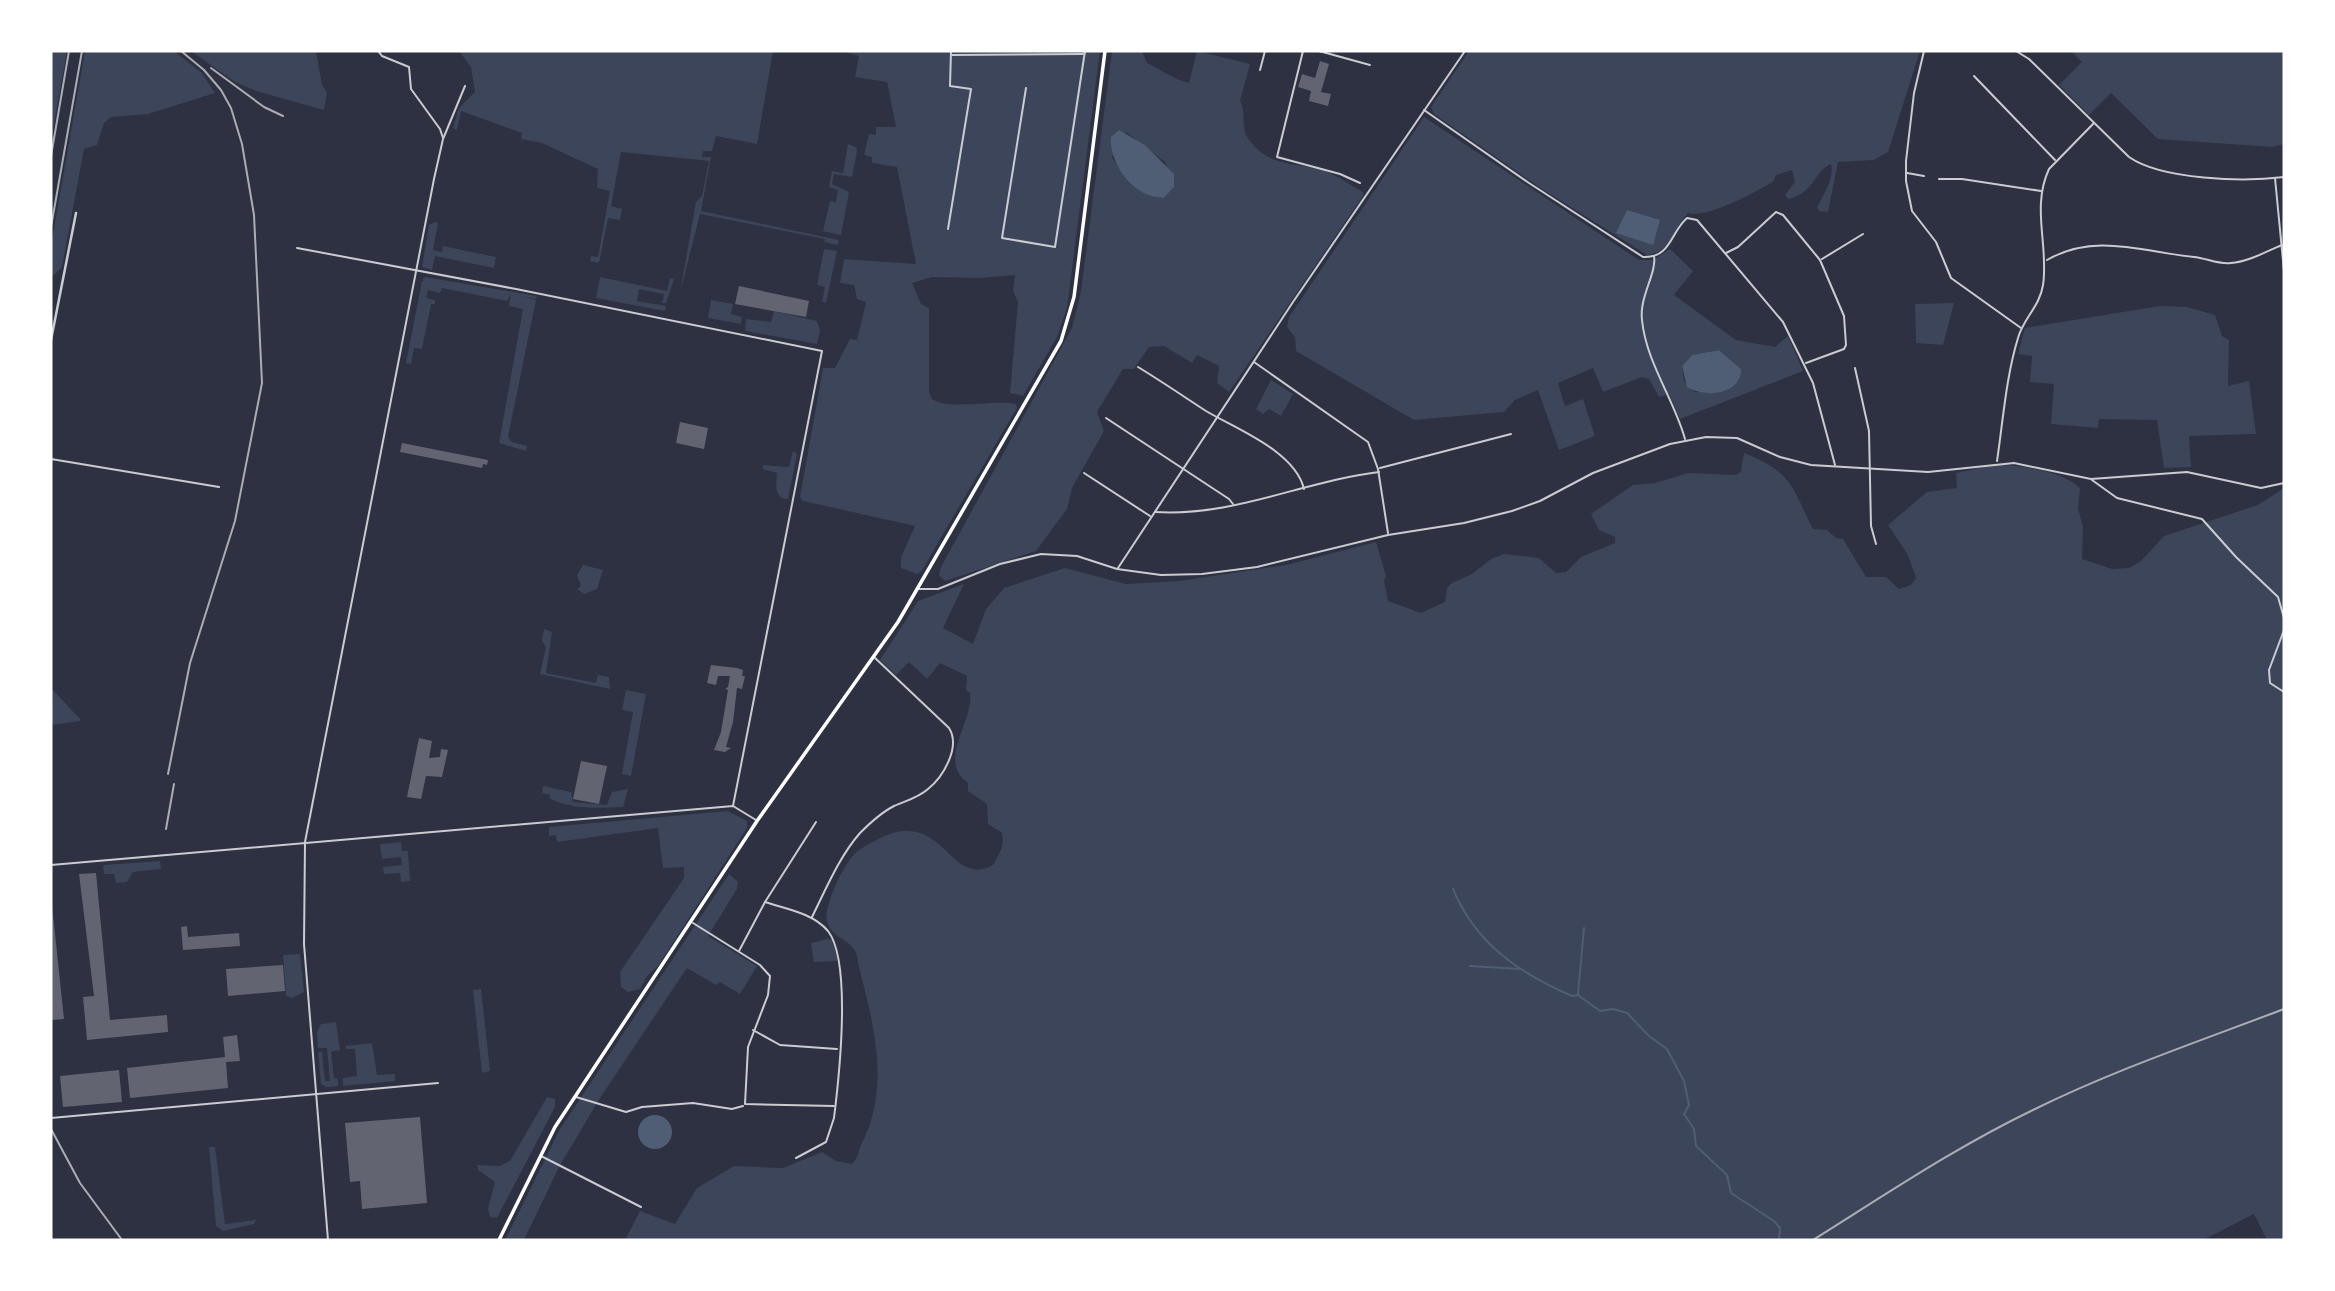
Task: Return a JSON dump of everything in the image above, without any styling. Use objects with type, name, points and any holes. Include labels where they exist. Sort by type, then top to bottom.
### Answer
[{"type":"main road","points":[[499,1240],[575,1096],[757,821],[874,657],[918,588],[1054,354],[1070,319],[1105,51]]},
{"type":"street","points":[[378,51],[382,56],[409,67],[411,89],[440,129],[443,139]]},
{"type":"street","points":[[948,229],[971,89],[950,86],[951,51]]},
{"type":"street","points":[[1259,70],[1265,51]]},
{"type":"street","points":[[1303,51],[1277,157],[1340,174],[1360,183]]},
{"type":"street","points":[[1319,51],[1370,65]]},
{"type":"street","points":[[1117,569],[1293,302],[1465,51]]},
{"type":"street","points":[[1924,51],[1914,93],[1906,173],[1915,217],[1933,237],[1951,278],[2021,328]]},
{"type":"street","points":[[2015,51],[2029,60],[2129,157],[2159,172],[2284,177]]},
{"type":"street","points":[[951,55],[1084,53],[1055,247],[1002,238],[1026,88]]},
{"type":"street","points":[[1975,76],[2056,161]]},
{"type":"street","points":[[328,1240],[304,944],[305,842],[443,139],[465,86]]},
{"type":"street","points":[[1424,110],[1639,255],[1660,254],[1669,246],[1683,221],[1690,217],[1703,226],[1783,322],[1804,364],[1819,403],[1835,466]]},
{"type":"street","points":[[1997,463],[2021,328],[2040,300],[2045,260],[2040,232],[2042,191],[2049,169],[2094,123]]},
{"type":"street","points":[[1906,173],[1924,176]]},
{"type":"street","points":[[2275,178],[2284,271]]},
{"type":"street","points":[[1939,179],[1962,179],[2042,191]]},
{"type":"street","points":[[1725,254],[1738,247],[1776,212],[1783,215],[1820,260],[1844,316],[1844,349],[1804,364]]},
{"type":"street","points":[[51,340],[76,213]]},
{"type":"street","points":[[1820,260],[1863,234]]},
{"type":"street","points":[[2045,260],[2059,253],[2102,244],[2137,246],[2175,256],[2229,264],[2282,245]]},
{"type":"street","points":[[297,248],[822,351],[733,806]]},
{"type":"street","points":[[1654,256],[1655,263],[1644,291],[1643,333],[1685,440]]},
{"type":"street","points":[[1254,362],[1362,435],[1371,447],[1378,470],[1388,535]]},
{"type":"street","points":[[1138,367],[1254,437],[1299,473],[1305,490]]},
{"type":"street","points":[[1855,369],[1869,431],[1871,526],[1876,544]]},
{"type":"street","points":[[1106,418],[1230,499],[1233,506]]},
{"type":"street","points":[[1155,512],[1233,506],[1305,490],[1342,477],[1511,434]]},
{"type":"street","points":[[918,588],[938,589],[1033,554],[1066,554],[1117,569],[1172,575],[1235,570],[1388,535],[1464,523],[1512,511],[1540,501],[1593,473],[1685,440],[1732,437],[1797,463],[1835,466],[1928,472],[1997,463],[2032,465],[2091,479],[2188,472],[2261,488],[2284,483]]},
{"type":"street","points":[[51,459],[219,487]]},
{"type":"street","points":[[1084,473],[1151,517]]},
{"type":"street","points":[[2091,479],[2098,487],[2117,498],[2202,519],[2235,557],[2278,597],[2284,618]]},
{"type":"street","points":[[2284,631],[2269,670],[2270,682],[2284,692]]},
{"type":"street","points":[[812,917],[830,880],[858,836],[887,810],[928,789],[945,769],[950,755],[953,738],[949,728],[874,657]]},
{"type":"street","points":[[51,865],[733,806],[757,821]]},
{"type":"street","points":[[738,951],[765,902],[816,822]]},
{"type":"street","points":[[765,902],[812,917],[828,931],[839,955],[843,983],[835,1107],[826,1142],[796,1158]]},
{"type":"street","points":[[691,922],[760,965],[770,978],[768,995],[752,1030],[747,1052],[745,1104]]},
{"type":"street","points":[[752,1030],[780,1045],[838,1049]]},
{"type":"street","points":[[51,1118],[438,1083]]},
{"type":"street","points":[[575,1096],[626,1112],[659,1105],[693,1103],[732,1109],[745,1104],[835,1107]]},
{"type":"street","points":[[541,1156],[641,1207]]},
{"type":"shaded area","points":[[51,51],[67,51],[51,140]]},
{"type":"shaded area","points":[[85,51],[174,51],[202,73],[215,93],[148,114],[111,117],[104,123],[97,145],[84,149],[62,267],[52,277],[51,285],[51,246]]},
{"type":"shaded area","points":[[191,51],[316,51],[322,85],[327,92],[324,110],[256,91],[235,82]]},
{"type":"shaded area","points":[[459,51],[773,51],[757,144],[716,136],[712,151],[703,151],[702,157],[711,157],[701,211],[839,240],[838,245],[824,242],[825,239],[700,214],[680,293],[696,202],[702,196],[709,161],[621,152],[611,206],[622,209],[620,220],[608,218],[600,259],[598,263],[590,261],[591,256],[598,257],[610,191],[597,188],[598,169],[542,143],[521,139],[522,133],[461,111],[457,130],[453,128],[459,108],[475,92],[471,67]]},
{"type":"shaded area","points":[[842,51],[1100,51],[1067,308],[1057,337],[1023,396],[1010,393],[1018,302],[1013,291],[1015,275],[980,278],[932,277],[912,283],[921,304],[929,308],[929,392],[932,399],[960,405],[1007,403],[1016,404],[1017,408],[921,572],[917,574],[901,568],[901,557],[915,526],[803,501],[800,497],[823,368],[835,368],[850,339],[857,340],[866,302],[857,299],[854,285],[840,283],[844,259],[916,264],[897,167],[872,163],[872,157],[864,155],[869,134],[876,135],[876,127],[896,127],[887,82],[855,77],[859,56]]},
{"type":"shaded area","points":[[1112,51],[1142,51],[1147,63],[1189,83],[1197,51],[1250,64],[1240,101],[1248,138],[1266,156],[1330,173],[1363,192],[1363,196],[1229,392],[1217,383],[1219,366],[1197,355],[1192,363],[1164,346],[1149,347],[1134,369],[1123,369],[1097,412],[1104,431],[1072,488],[1067,509],[1036,551],[945,581],[939,575],[941,567],[1072,328],[1081,291]],"holes":[[[1126,132],[1165,162],[1174,187],[1164,198],[1148,194],[1133,185],[1112,157]]]},
{"type":"shaded area","points":[[1469,51],[1920,51],[1888,152],[1874,160],[1838,162],[1828,212],[1819,211],[1817,207],[1830,180],[1831,164],[1821,171],[1803,192],[1788,199],[1785,195],[1795,182],[1792,170],[1776,175],[1774,181],[1719,208],[1696,214],[1688,213],[1666,245],[1647,255],[1539,187],[1434,114],[1431,107]]},
{"type":"shaded area","points":[[2071,51],[2284,51],[2284,144],[2272,147],[2158,139],[2111,93],[2089,115],[2059,85],[2082,62]]},
{"type":"shaded area","points":[[1424,117],[1639,260],[1653,260],[1670,249],[1693,271],[1674,295],[1736,340],[1775,347],[1788,336],[1803,371],[1680,419],[1669,394],[1659,397],[1649,379],[1642,377],[1603,392],[1593,368],[1558,383],[1565,406],[1583,399],[1595,436],[1559,450],[1538,390],[1515,400],[1504,412],[1414,420],[1296,351],[1295,337],[1287,327],[1289,317]],"holes":[[[1719,350],[1738,366],[1715,392],[1695,392],[1684,381],[1682,366],[1692,355]]]},
{"type":"shaded area","points":[[1119,130],[1145,145],[1174,174],[1174,187],[1164,198],[1143,192],[1119,169],[1111,148],[1111,137]]},
{"type":"shaded area","points":[[848,144],[856,147],[857,151],[852,177],[834,174],[832,184],[849,192],[841,235],[823,231],[830,201],[836,202],[838,190],[829,187],[832,171],[843,173]]},
{"type":"shaded area","points":[[1627,210],[1660,220],[1653,245],[1616,233]]},
{"type":"shaded area","points":[[438,223],[433,250],[442,252],[443,246],[496,257],[494,268],[435,256],[432,270],[422,267],[429,225]]},
{"type":"shaded area","points":[[824,249],[837,251],[826,303],[822,302],[825,287],[817,285]]},
{"type":"shaded area","points":[[425,277],[537,296],[536,299],[520,296],[536,300],[508,437],[512,442],[527,446],[526,451],[499,443],[523,309],[509,306],[511,294],[507,301],[442,288],[440,293],[428,290],[426,298],[435,300],[435,304],[431,304],[422,349],[414,348],[411,364],[406,363],[422,281],[426,281],[422,280]]},
{"type":"shaded area","points":[[600,277],[667,291],[670,278],[674,279],[666,303],[662,303],[664,294],[639,289],[637,301],[666,306],[665,311],[596,298]]},
{"type":"shaded area","points":[[711,300],[733,304],[731,314],[742,317],[741,324],[708,318]]},
{"type":"shaded area","points":[[1954,303],[1943,345],[1916,343],[1915,304]]},
{"type":"shaded area","points":[[2160,306],[2187,307],[2215,315],[2222,336],[2229,340],[2228,386],[2249,381],[2256,434],[2189,436],[2191,467],[2164,468],[2157,420],[2099,419],[2098,428],[2051,424],[2054,384],[2030,382],[2032,356],[2018,354],[2025,328]]},
{"type":"shaded area","points":[[774,311],[817,321],[820,331],[817,344],[745,331],[746,319],[771,322]]},
{"type":"shaded area","points":[[1719,350],[1741,369],[1740,378],[1735,384],[1729,389],[1712,393],[1687,387],[1682,366],[1692,355]]},
{"type":"shaded area","points":[[1271,380],[1293,394],[1281,416],[1269,409],[1263,414],[1256,409]]},
{"type":"shaded area","points":[[793,451],[797,454],[788,499],[778,494],[777,473],[763,469],[763,465],[789,467]]},
{"type":"shaded area","points":[[1744,453],[1781,474],[1794,491],[1813,529],[1827,530],[1836,538],[1843,539],[1866,577],[1886,577],[1899,589],[1911,585],[1916,578],[1908,555],[1888,525],[1927,492],[1957,488],[1956,473],[2009,465],[2043,470],[2073,482],[2080,488],[2078,509],[2083,526],[2082,559],[2112,569],[2129,568],[2141,561],[2164,536],[2258,505],[2284,488],[2284,1240],[2267,1240],[2254,1214],[2203,1240],[625,1240],[640,1211],[675,1224],[697,1188],[734,1166],[783,1168],[822,1152],[836,1161],[852,1164],[870,1124],[875,1102],[877,1059],[871,1015],[856,953],[852,946],[832,931],[827,921],[828,905],[837,883],[848,862],[859,850],[880,838],[902,831],[917,832],[930,838],[969,868],[980,869],[993,865],[999,853],[1003,842],[1002,833],[988,824],[987,804],[968,791],[968,783],[959,774],[955,764],[970,704],[970,693],[966,690],[967,676],[940,663],[927,679],[909,662],[896,675],[880,660],[918,601],[964,584],[943,628],[973,644],[986,609],[1004,588],[1065,568],[1126,584],[1179,581],[1286,565],[1376,542],[1386,576],[1384,580],[1388,601],[1421,613],[1445,602],[1447,588],[1452,583],[1504,554],[1539,558],[1556,573],[1566,572],[1581,557],[1615,543],[1615,537],[1599,530],[1591,514],[1633,485],[1655,483],[1688,473],[1736,475],[1741,471]]},
{"type":"shaded area","points":[[583,565],[603,570],[597,589],[584,594],[577,589],[581,586],[577,575]]},
{"type":"shaded area","points":[[544,629],[552,632],[546,673],[596,683],[598,675],[609,677],[610,689],[540,674],[546,647],[542,641]]},
{"type":"shaded area","points":[[51,688],[80,719],[80,721],[51,725]]},
{"type":"shaded area","points":[[626,690],[646,694],[631,776],[622,774],[633,712],[622,710]]},
{"type":"shaded area","points":[[543,786],[571,792],[573,802],[607,805],[612,792],[628,789],[623,807],[595,808],[558,802],[549,798],[550,795],[542,793]]},
{"type":"shaded area","points":[[728,811],[747,821],[747,828],[658,966],[647,976],[640,989],[628,992],[621,987],[620,972],[684,878],[684,867],[663,868],[658,828],[557,842],[556,835],[549,836],[549,827]]},
{"type":"shaded area","points":[[401,842],[402,851],[408,851],[410,881],[401,882],[400,873],[384,874],[383,867],[402,865],[401,857],[382,859],[380,844]]},
{"type":"shaded area","points":[[160,861],[161,869],[133,872],[127,882],[116,883],[114,874],[104,874],[103,865]]},
{"type":"shaded area","points":[[729,874],[738,882],[737,889],[708,936],[757,966],[740,994],[720,982],[716,985],[687,968],[600,1098],[559,1167],[524,1240],[505,1240],[560,1129]]},
{"type":"shaded area","points":[[832,940],[838,961],[814,962],[811,943]]},
{"type":"shaded area","points":[[300,954],[304,992],[292,998],[286,996],[283,955]]},
{"type":"shaded area","points":[[481,989],[490,1071],[482,1073],[473,990]]},
{"type":"shaded area","points":[[336,1022],[340,1050],[331,1052],[334,1078],[338,1079],[338,1086],[327,1087],[321,1084],[318,1052],[322,1052],[325,1081],[330,1081],[327,1048],[318,1048],[317,1032],[321,1024]]},
{"type":"shaded area","points":[[372,1043],[377,1075],[395,1074],[395,1081],[343,1086],[343,1078],[357,1076],[355,1049],[346,1049],[346,1046]]},
{"type":"shaded area","points":[[547,1097],[555,1099],[555,1107],[497,1218],[490,1217],[488,1208],[495,1182],[478,1170],[477,1165],[500,1166],[510,1161]]},
{"type":"shaded area","points":[[655,1115],[667,1120],[672,1132],[667,1144],[655,1149],[643,1144],[638,1132],[643,1120]]},
{"type":"shaded area","points":[[209,1147],[215,1147],[225,1224],[256,1220],[254,1224],[223,1231],[216,1226]]},
{"type":"building","points":[[1320,61],[1329,64],[1321,92],[1331,94],[1328,106],[1309,101],[1311,91],[1298,87],[1302,74],[1315,78]]},
{"type":"building","points":[[739,286],[809,301],[806,317],[735,304]]},
{"type":"building","points":[[680,422],[708,428],[704,449],[676,443]]},
{"type":"building","points":[[402,443],[488,460],[487,465],[483,464],[482,468],[400,452]]},
{"type":"building","points":[[711,665],[737,668],[743,670],[742,676],[745,676],[742,689],[737,688],[733,722],[726,747],[731,748],[725,752],[714,750],[721,732],[728,690],[725,689],[730,676],[718,676],[716,685],[707,683]]},
{"type":"building","points":[[419,738],[432,741],[429,758],[440,757],[441,749],[448,750],[442,777],[426,776],[421,799],[407,797]]},
{"type":"building","points":[[581,761],[607,766],[599,804],[573,799]]},
{"type":"building","points":[[96,873],[110,1020],[167,1015],[168,1032],[87,1040],[83,997],[94,996],[79,874]]},
{"type":"building","points":[[51,896],[64,1019],[51,1020]]},
{"type":"building","points":[[187,926],[188,937],[239,933],[240,946],[183,950],[181,927]]},
{"type":"building","points":[[283,965],[285,991],[228,996],[226,969]]},
{"type":"building","points":[[237,1035],[240,1061],[226,1062],[228,1088],[130,1098],[127,1068],[225,1057],[223,1037]]},
{"type":"building","points":[[119,1070],[122,1102],[63,1107],[60,1076]]},
{"type":"building","points":[[420,1117],[427,1203],[362,1209],[360,1181],[350,1182],[345,1123]]},
{"type":"waterway","points":[[1453,889],[1474,926],[1517,967],[1572,996],[1578,995],[1600,1011],[1613,1009],[1627,1013],[1649,1036],[1667,1049],[1684,1081],[1689,1105],[1684,1114],[1694,1129],[1696,1146],[1727,1175],[1731,1193],[1774,1221],[1780,1228],[1779,1240]]},
{"type":"waterway","points":[[1578,994],[1584,928]]},
{"type":"waterway","points":[[1470,966],[1521,969]]},
{"type":"railway","points":[[51,156],[69,51]]},
{"type":"railway","points":[[51,227],[82,51]]},
{"type":"railway","points":[[168,774],[190,663],[235,521],[262,383],[254,215],[242,144],[231,108],[221,90],[204,70],[181,51]]},
{"type":"railway","points":[[211,68],[264,107],[283,116]]},
{"type":"railway","points":[[166,829],[174,784]]},
{"type":"railway","points":[[1813,1240],[2004,1124],[2126,1069],[2284,1009]]},
{"type":"railway","points":[[51,1129],[80,1183],[122,1240]]}]
